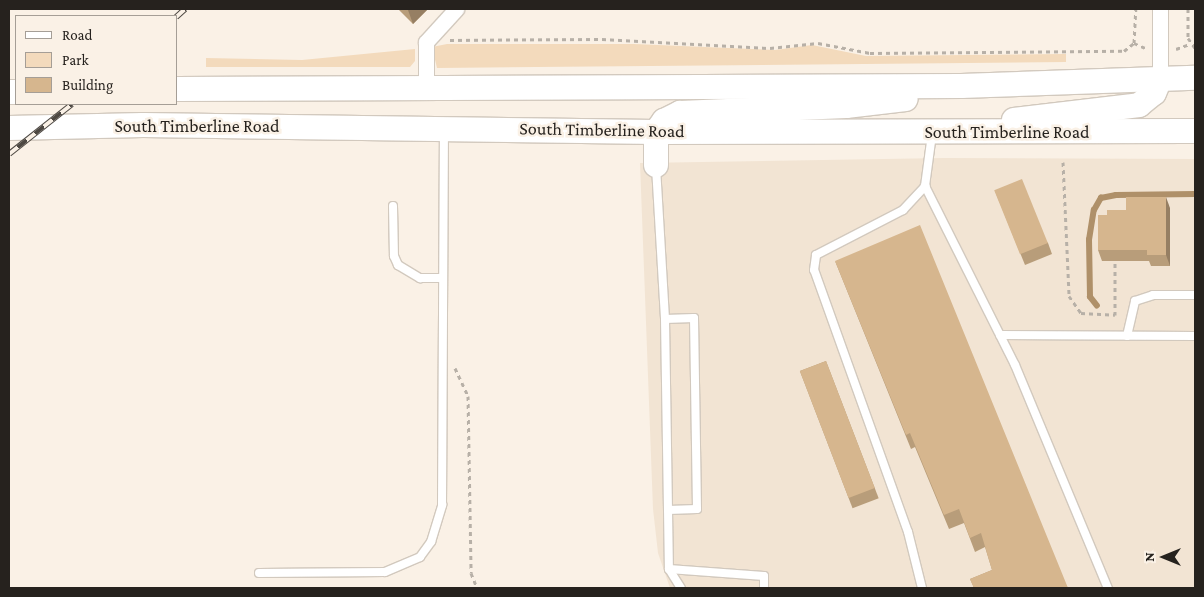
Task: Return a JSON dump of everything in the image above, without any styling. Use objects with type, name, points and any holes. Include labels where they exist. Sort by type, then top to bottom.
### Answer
[{"type":"main road","points":[[922,131],[1139,105],[1154,93],[1160,78]]},
{"type":"main road","name":"South Timberline Road","points":[[178,89],[426,90],[961,86],[1195,78]]},
{"type":"main road","points":[[656,165],[656,132],[664,121],[680,113],[875,103],[929,95],[961,86]]},
{"type":"main road","name":"South Timberline Road","points":[[9,128],[133,125],[444,127],[656,132],[1195,131]]},
{"type":"street","points":[[426,90],[426,42],[456,9]]},
{"type":"street","points":[[1160,9],[1160,78]]},
{"type":"lane","points":[[259,572],[385,572],[420,557],[431,542],[442,505],[444,127]]},
{"type":"lane","points":[[922,131],[926,186],[1000,335],[1108,588]]},
{"type":"lane","points":[[656,165],[665,319],[669,569],[681,588]]},
{"type":"lane","points":[[922,588],[908,532],[814,270],[816,255],[903,210],[926,186]]},
{"type":"lane","points":[[393,206],[394,256],[398,265],[420,278],[442,278]]},
{"type":"lane","points":[[1127,336],[1135,301],[1153,295],[1195,295]]},
{"type":"lane","points":[[665,319],[694,318],[695,337],[697,510],[668,510]]},
{"type":"lane","points":[[1000,335],[1195,336]]},
{"type":"lane","points":[[669,569],[764,576],[764,588]]},
{"type":"path","points":[[445,41],[602,39],[770,48],[818,43],[870,54],[1124,51],[1134,43],[1136,9]]},
{"type":"path","points":[[1188,9],[1190,44],[1195,48]]},
{"type":"path","points":[[1134,43],[1142,48]]},
{"type":"path","points":[[1182,49],[1190,44]]},
{"type":"path","points":[[1064,162],[1069,296],[1081,313],[1115,315],[1114,261]]},
{"type":"path","points":[[1110,316],[1110,321]]},
{"type":"path","points":[[442,352],[462,377],[468,396],[471,572],[477,588]]},
{"type":"shaded area","points":[[944,158],[1195,159],[1195,588],[670,588],[658,553],[653,509],[640,163]]},
{"type":"green space","points":[[447,44],[634,44],[775,50],[812,45],[866,56],[1066,54],[1066,62],[437,68],[432,47]]},
{"type":"green space","points":[[415,49],[415,61],[410,67],[206,67],[206,58],[302,60]]},
{"type":"building","points":[[1022,179],[1048,243],[1020,254],[994,190]]},
{"type":"building","points":[[1126,197],[1166,197],[1166,255],[1147,255],[1147,250],[1098,250],[1098,215],[1107,215],[1107,210],[1126,210]]},
{"type":"building","points":[[920,225],[1068,588],[974,588],[970,579],[992,570],[981,533],[970,538],[959,509],[944,515],[910,433],[906,435],[835,261]]},
{"type":"building","points":[[826,361],[875,488],[849,498],[800,371]]},
{"type":"waterway","points":[[1097,306],[1090,297],[1089,240],[1094,210],[1101,198],[1116,195],[1195,194]]},
{"type":"railway","points":[[178,15],[185,9]]},
{"type":"railway","points":[[9,154],[71,105]]}]
